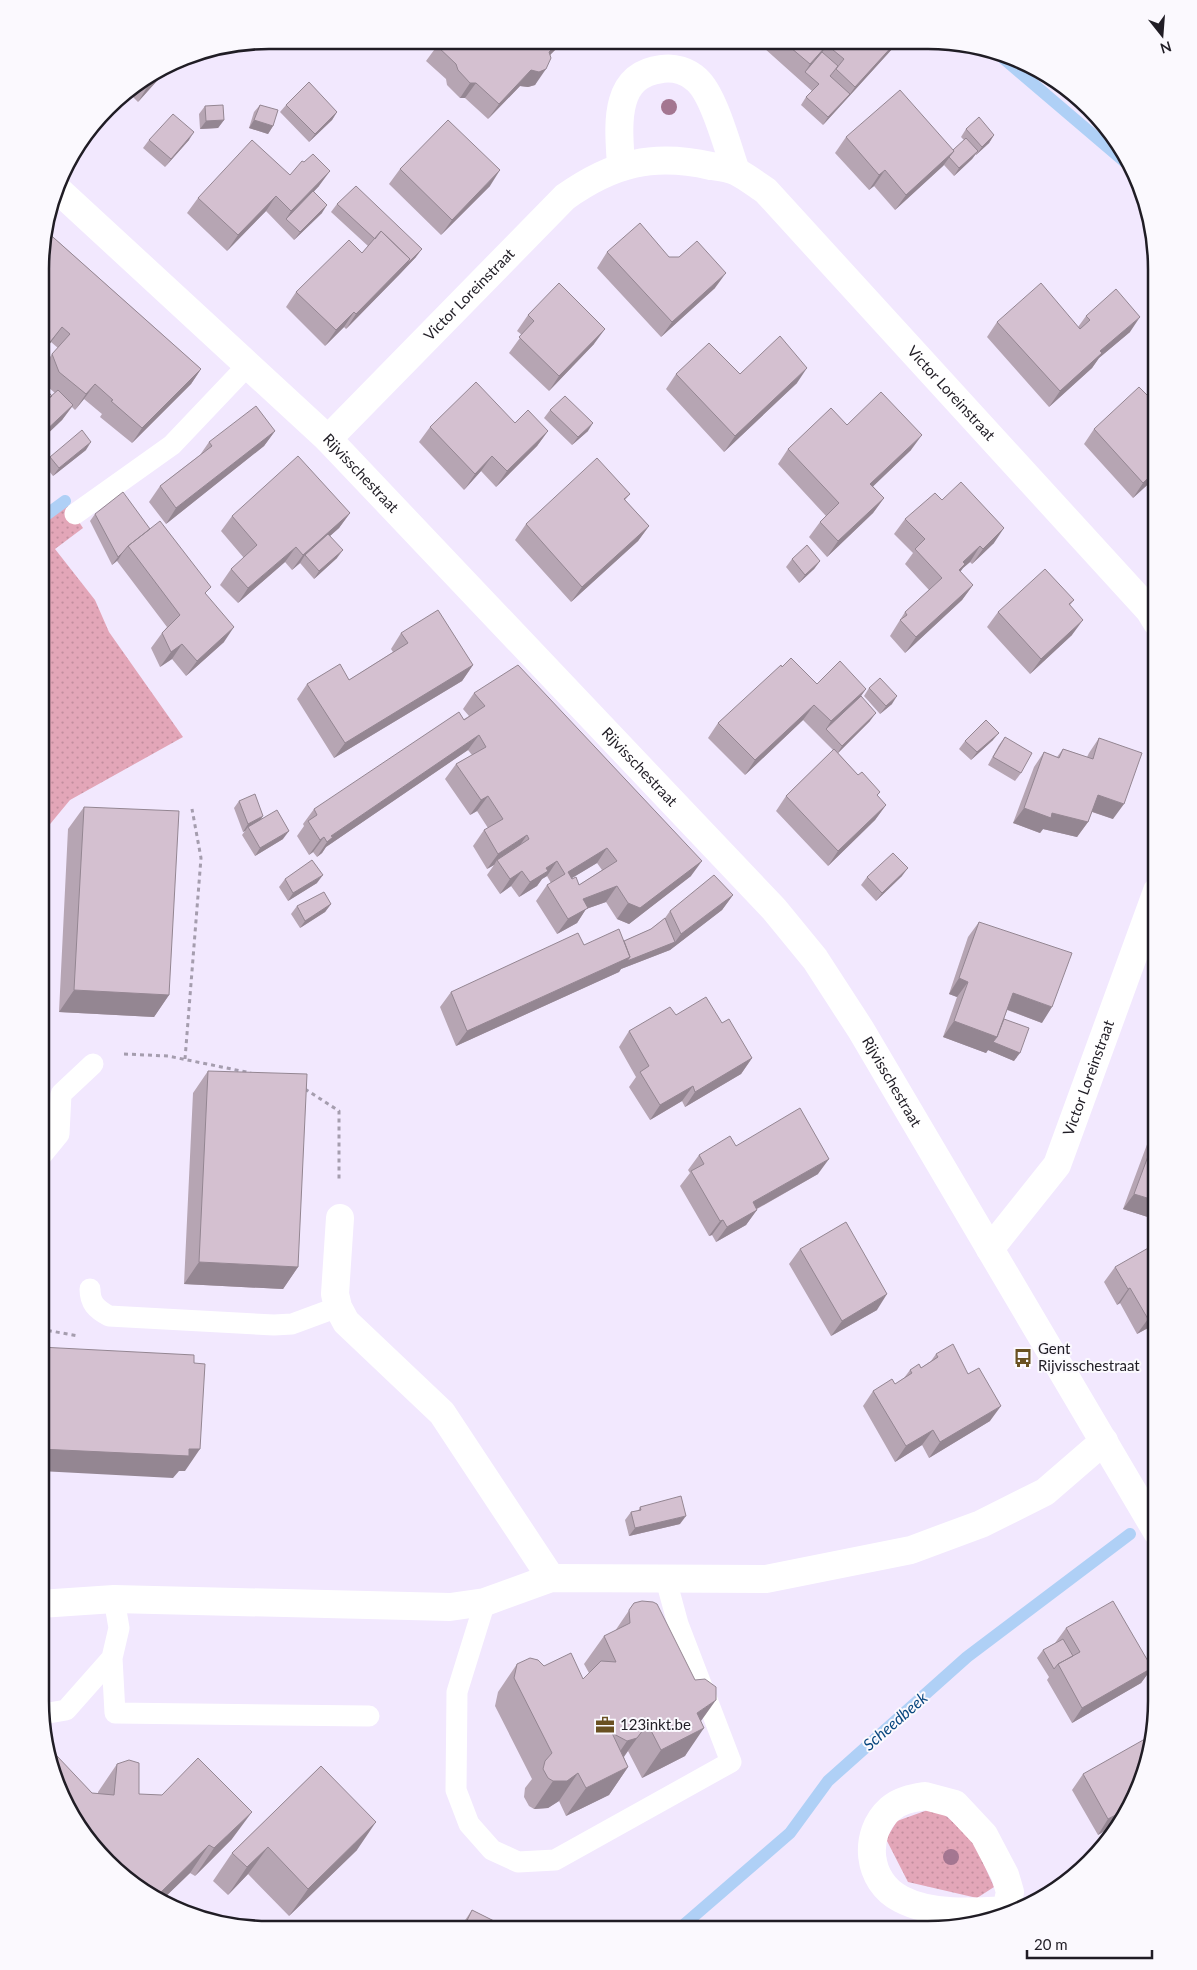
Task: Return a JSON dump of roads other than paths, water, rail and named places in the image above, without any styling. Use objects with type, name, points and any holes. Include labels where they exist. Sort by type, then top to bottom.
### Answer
[{"type":"street","points":[[621,166],[618,124],[621,105],[627,90],[638,78],[652,70],[668,68],[684,71],[697,79],[707,92],[736,171]]},
{"type":"street","name":"Victor Loreinstraat","points":[[328,439],[565,197],[590,179],[621,166],[655,160],[694,162],[736,171],[766,191],[1148,609]]},
{"type":"street","name":"Rijvisschestraat","points":[[61,194],[328,439],[774,909],[815,959],[861,1030],[1148,1518]]},
{"type":"street","name":"Victor Loreinstraat","points":[[990,1249],[1057,1165],[1148,916]]},
{"type":"street","points":[[340,1218],[335,1294],[338,1308],[346,1322],[442,1413],[551,1578]]},
{"type":"street","points":[[49,1604],[114,1600],[450,1607],[485,1602],[551,1578],[766,1579],[911,1550],[981,1524],[1045,1492],[1104,1441]]},
{"type":"street","points":[[994,1911],[962,1912],[920,1906],[901,1899],[885,1888],[876,1875],[871,1856],[871,1842],[877,1824],[890,1809],[907,1799],[926,1796],[955,1804],[984,1835],[1005,1875],[1010,1892],[1010,1906]]},
{"type":"lane","points":[[75,514],[172,446],[248,366]]},
{"type":"lane","points":[[49,1146],[59,1134],[61,1094],[94,1064]]},
{"type":"lane","points":[[90,1289],[90,1300],[98,1310],[109,1316],[274,1325],[292,1324],[338,1308]]},
{"type":"lane","points":[[485,1602],[457,1692],[456,1790],[469,1824],[492,1850],[518,1862],[555,1860],[731,1762],[678,1624],[666,1580]]},
{"type":"lane","points":[[114,1600],[119,1628],[112,1658],[115,1713],[369,1716]]},
{"type":"lane","points":[[49,1713],[66,1710],[112,1658]]},
{"type":"waterway","points":[[1010,64],[1116,155]]},
{"type":"waterway","points":[[49,513],[65,501]]},
{"type":"waterway","name":"Scheedbeek","points":[[688,1921],[790,1833],[828,1781],[967,1657],[1130,1534]]},
{"type":"place","name":"Gent Rijvisschestraat","points":[[1023,1358]]},
{"type":"place","name":"123inkt.be","points":[[605,1725]]}]
